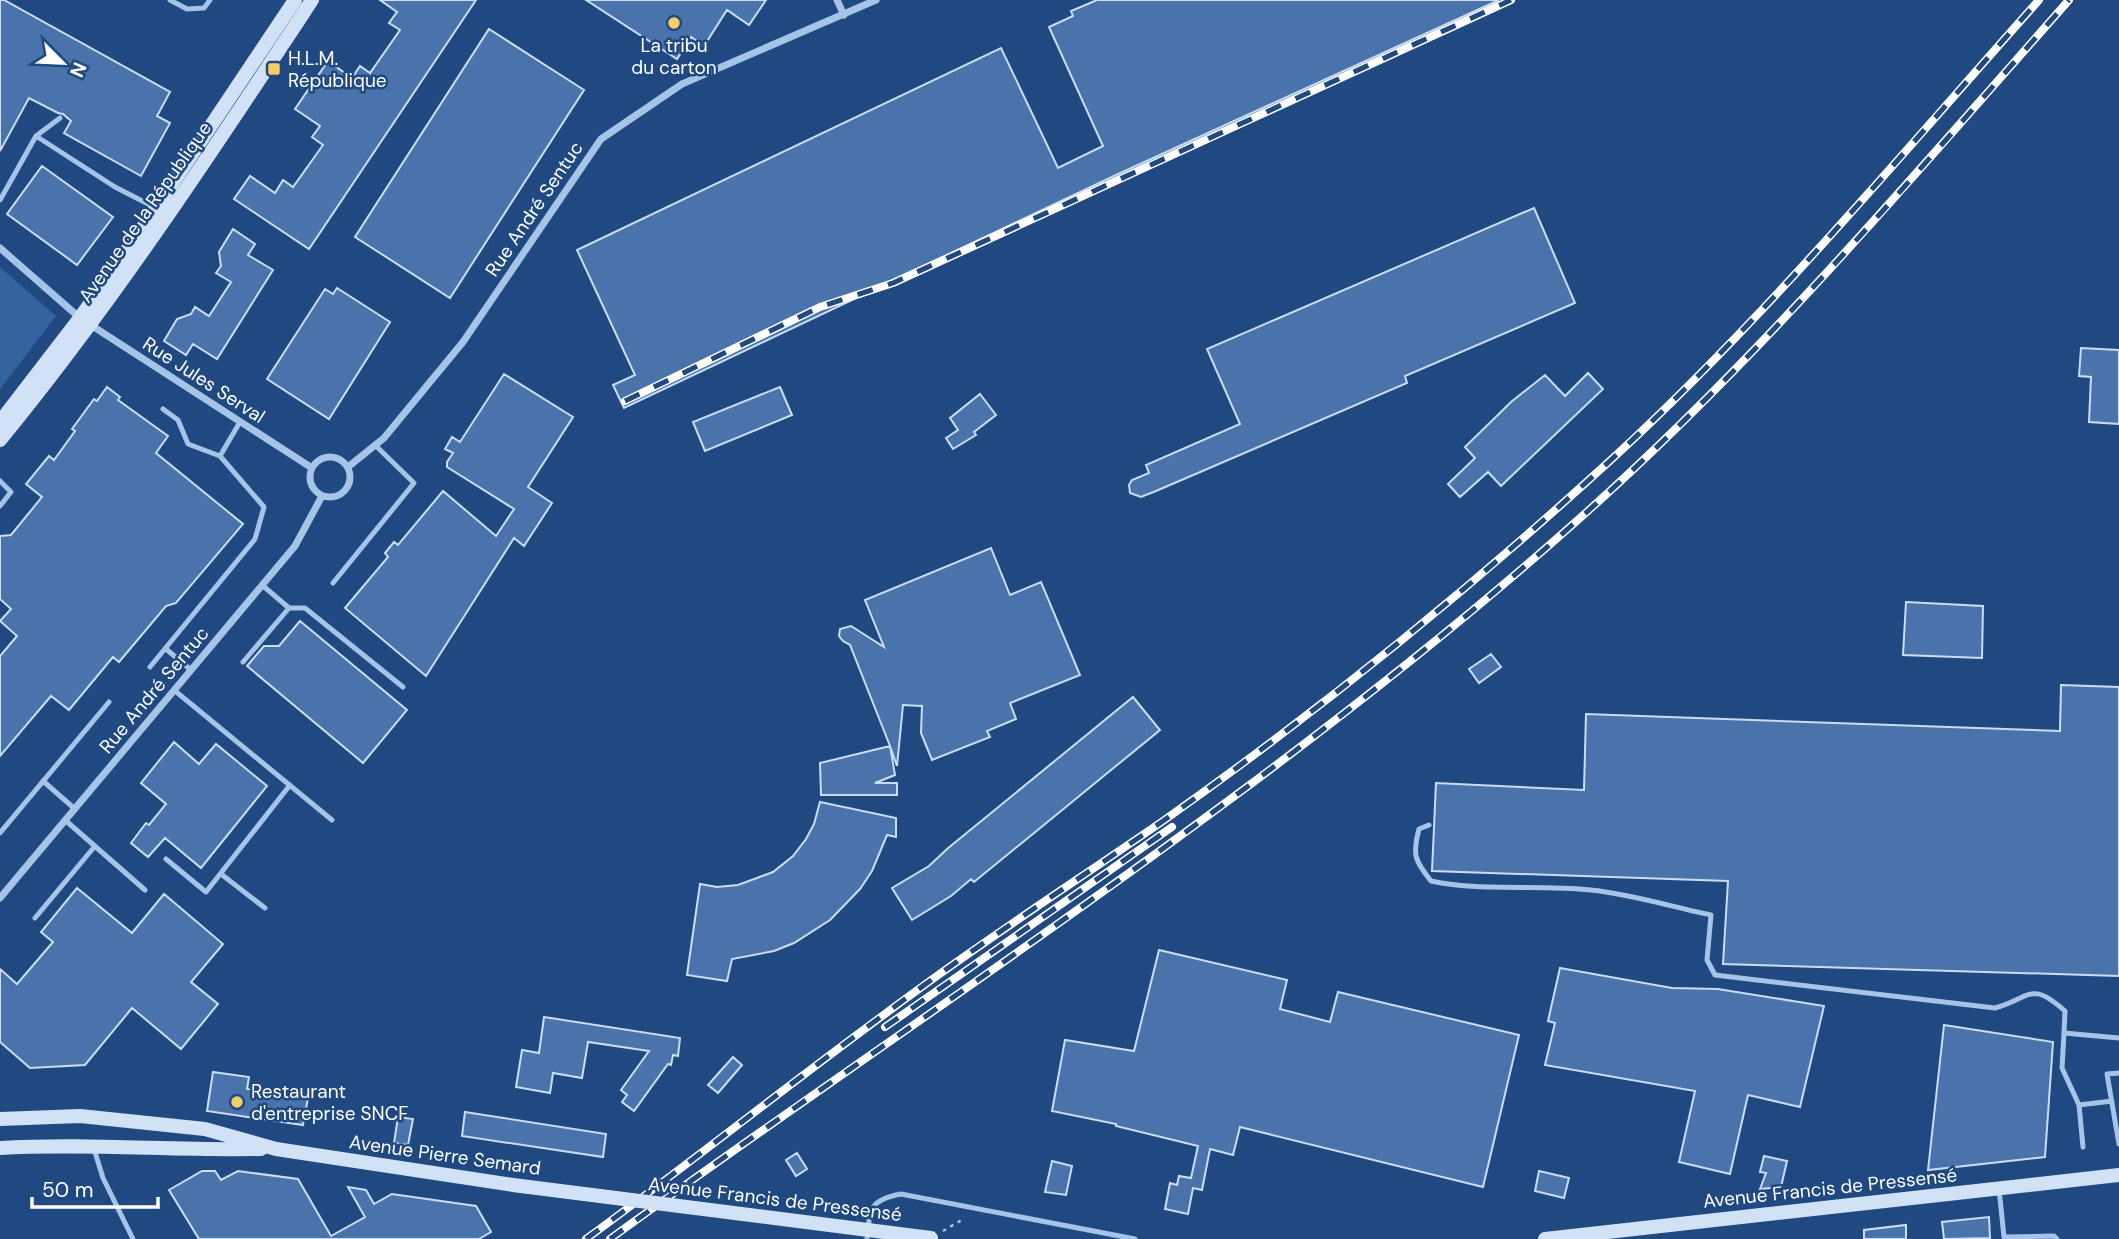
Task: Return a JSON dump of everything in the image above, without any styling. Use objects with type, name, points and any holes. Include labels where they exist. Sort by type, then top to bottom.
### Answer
[{"type":"street","name":"Avenue de la République","points":[[0,440],[85,321],[156,208],[295,0]]},
{"type":"street","name":"Avenue de la République","points":[[0,422],[171,213],[312,0]]},
{"type":"street","points":[[838,0],[844,15]]},
{"type":"street","name":"Rue André Sentuc","points":[[348,467],[384,438],[463,342],[601,139],[682,84],[876,0]]},
{"type":"street","name":"Rue Jules Serval","points":[[0,248],[85,321],[312,468]]},
{"type":"street","points":[[333,457],[348,467],[351,480],[346,491],[334,498],[321,496],[312,487],[310,474],[321,459],[333,457]]},
{"type":"street","name":"Rue André Sentuc","points":[[0,898],[295,546],[321,496]]},
{"type":"street","name":"Avenue Pierre Semard","points":[[0,1119],[80,1116],[205,1129],[276,1149],[608,1197]]},
{"type":"street","name":"Avenue Pierre Semard","points":[[0,1148],[146,1146],[201,1150],[276,1149]]},
{"type":"street","name":"Avenue Francis de Pressensé","points":[[1545,1239],[2119,1175]]},
{"type":"street","name":"Avenue Francis de Pressensé","points":[[608,1197],[935,1238]]},
{"type":"lane","points":[[170,0],[187,9],[204,8],[210,0]]},
{"type":"lane","points":[[0,200],[36,136],[60,118]]},
{"type":"lane","points":[[36,136],[95,175],[156,208]]},
{"type":"lane","points":[[150,667],[255,539],[264,507],[220,456],[188,444],[178,420],[163,409]]},
{"type":"lane","points":[[220,456],[240,422]]},
{"type":"lane","points":[[333,583],[414,483],[375,445]]},
{"type":"lane","points":[[0,481],[10,492],[0,506]]},
{"type":"lane","points":[[262,585],[289,608],[305,608],[403,687]]},
{"type":"lane","points":[[243,662],[289,608]]},
{"type":"lane","points":[[166,649],[191,670]]},
{"type":"lane","points":[[174,690],[332,820]]},
{"type":"lane","points":[[0,833],[109,702]]},
{"type":"lane","points":[[43,781],[75,809]]},
{"type":"lane","points":[[166,859],[206,892],[290,785]]},
{"type":"lane","points":[[65,820],[145,890]]},
{"type":"lane","points":[[1429,825],[1419,829],[1415,847],[1417,863],[1431,881],[1461,887],[1508,885],[1592,890],[1711,915],[1707,960],[1715,975],[1995,1008],[2036,992],[2052,999],[2065,1011],[2062,1068],[2079,1105],[2083,1147]]},
{"type":"lane","points":[[35,918],[95,846]]},
{"type":"lane","points":[[221,874],[265,908]]},
{"type":"lane","points":[[2064,1033],[2119,1038]]},
{"type":"lane","points":[[2119,1073],[2107,1074],[2119,1144]]},
{"type":"lane","points":[[2079,1105],[2112,1101]]},
{"type":"lane","points":[[93,1146],[103,1178],[133,1239]]},
{"type":"lane","points":[[1999,1189],[2004,1237],[2054,1236],[2057,1239]]},
{"type":"lane","points":[[867,1239],[870,1212],[882,1197],[901,1194],[1135,1239]]},
{"type":"path","points":[[935,1238],[981,1209]]},
{"type":"shaded area","points":[[0,267],[56,316],[0,389]]},
{"type":"building","points":[[0,0],[170,92],[157,116],[170,123],[141,176],[64,133],[71,121],[63,114],[29,98],[0,151]]},
{"type":"building","points":[[380,0],[476,0],[309,249],[234,199],[250,176],[275,193],[283,180],[293,187],[323,145],[312,137],[320,126],[295,109],[328,61],[352,78],[360,66],[370,73],[400,30],[389,23],[397,12]]},
{"type":"building","points":[[586,0],[766,0],[749,25],[727,10],[704,46],[691,37],[677,59]]},
{"type":"building","points":[[1097,0],[1499,0],[1116,175],[624,408],[613,385],[635,375],[577,250],[1001,48],[1058,168],[1103,146],[1049,27],[1073,16],[1071,11]]},
{"type":"building","points":[[489,29],[584,90],[450,298],[355,237]]},
{"type":"building","points":[[42,166],[113,217],[77,265],[7,214]]},
{"type":"building","points":[[1534,208],[1575,303],[1405,376],[1407,383],[1156,491],[1141,497],[1130,493],[1129,485],[1132,480],[1149,473],[1146,465],[1240,424],[1207,349]]},
{"type":"building","points":[[233,229],[255,244],[248,255],[273,270],[217,359],[193,344],[186,355],[164,341],[177,319],[191,314],[195,307],[209,316],[231,282],[216,273],[221,266],[219,252]]},
{"type":"building","points":[[337,288],[390,322],[329,419],[267,379],[325,289],[333,294]]},
{"type":"building","points":[[2081,348],[2119,350],[2119,424],[2089,422],[2091,377],[2079,376]]},
{"type":"building","points":[[1588,373],[1603,389],[1501,486],[1488,472],[1460,497],[1448,484],[1475,458],[1465,447],[1511,402],[1545,375],[1565,396]]},
{"type":"building","points":[[504,374],[573,417],[528,487],[552,503],[524,546],[514,538],[426,676],[345,608],[388,557],[385,553],[394,542],[398,545],[443,491],[496,536],[514,509],[447,467],[453,453],[445,449],[452,437],[460,442]]},
{"type":"building","points":[[107,387],[120,397],[118,400],[168,436],[156,453],[243,524],[176,603],[166,606],[119,662],[113,657],[69,710],[51,696],[0,756],[0,656],[17,636],[0,621],[11,609],[0,599],[0,536],[11,535],[42,497],[26,484],[49,456],[54,460],[75,431],[72,429],[94,399],[97,401]]},
{"type":"building","points":[[780,387],[792,415],[705,451],[693,422]]},
{"type":"building","points":[[980,394],[996,415],[974,432],[976,435],[953,449],[946,438],[958,430],[950,418]]},
{"type":"building","points":[[991,548],[1010,595],[1041,582],[1080,675],[1010,703],[1016,719],[987,731],[990,737],[932,760],[921,733],[922,706],[903,705],[897,766],[850,645],[839,636],[840,629],[851,626],[884,647],[865,600]]},
{"type":"building","points":[[1906,602],[1983,606],[1982,658],[1903,655]]},
{"type":"building","points":[[300,621],[407,710],[363,763],[247,666],[264,646],[279,646]]},
{"type":"building","points":[[1491,654],[1501,667],[1479,683],[1469,669]]},
{"type":"building","points":[[2061,685],[2119,687],[2119,976],[1723,964],[1728,881],[1432,871],[1436,783],[1584,790],[1586,714],[2060,731]]},
{"type":"building","points":[[1133,697],[1160,730],[974,882],[971,879],[951,896],[912,920],[892,888],[929,866]]},
{"type":"building","points":[[174,742],[199,764],[216,744],[267,786],[201,868],[165,838],[148,857],[131,843],[146,823],[149,825],[166,804],[141,783]]},
{"type":"building","points":[[890,746],[895,775],[875,783],[897,783],[897,795],[821,795],[820,763]]},
{"type":"building","points":[[820,802],[896,818],[896,837],[887,835],[872,871],[860,889],[830,920],[794,943],[774,951],[732,959],[727,981],[687,975],[700,884],[717,887],[738,885],[773,872],[793,856],[806,839],[814,824]]},
{"type":"building","points":[[77,888],[132,933],[164,894],[223,944],[191,982],[218,1004],[181,1049],[132,1008],[85,1065],[30,1068],[0,1042],[0,969],[17,984],[53,942],[41,932]]},
{"type":"building","points":[[1159,950],[1287,980],[1280,1009],[1330,1022],[1338,992],[1519,1035],[1483,1187],[1240,1127],[1233,1155],[1210,1149],[1202,1190],[1193,1188],[1188,1214],[1165,1209],[1170,1183],[1177,1185],[1179,1176],[1191,1178],[1198,1146],[1116,1124],[1052,1111],[1065,1040],[1134,1051]]},
{"type":"building","points":[[1560,968],[1672,988],[1718,989],[1824,1006],[1800,1107],[1748,1095],[1730,1174],[1679,1162],[1695,1091],[1545,1065],[1555,1023],[1548,1021]]},
{"type":"building","points":[[544,1017],[680,1038],[678,1056],[673,1055],[671,1065],[668,1064],[634,1111],[622,1102],[627,1095],[621,1090],[649,1051],[588,1042],[582,1078],[553,1073],[550,1093],[516,1087],[522,1050],[539,1053]]},
{"type":"building","points":[[1944,1025],[2053,1042],[2045,1157],[1928,1170]]},
{"type":"building","points":[[733,1057],[742,1065],[718,1093],[708,1085]]},
{"type":"building","points":[[213,1072],[249,1077],[247,1089],[308,1098],[303,1125],[207,1111]]},
{"type":"building","points":[[465,1112],[606,1134],[603,1157],[462,1136]]},
{"type":"building","points":[[398,1117],[413,1119],[408,1145],[394,1143]]},
{"type":"building","points":[[797,1153],[807,1169],[796,1176],[786,1160]]},
{"type":"building","points":[[1764,1156],[1787,1161],[1781,1187],[1760,1189],[1766,1173],[1760,1172]]},
{"type":"building","points":[[1052,1161],[1072,1166],[1066,1195],[1045,1192]]},
{"type":"building","points":[[202,1171],[215,1171],[221,1180],[238,1171],[298,1179],[331,1236],[365,1217],[348,1187],[366,1190],[374,1204],[392,1194],[476,1206],[491,1232],[479,1239],[199,1239],[169,1190]]},
{"type":"building","points":[[1539,1171],[1569,1178],[1564,1198],[1535,1191]]},
{"type":"building","points":[[1989,1217],[1990,1238],[1944,1239],[1942,1222]]},
{"type":"building","points":[[1906,1225],[1906,1239],[1864,1239],[1864,1230]]},
{"type":"railway","points":[[625,401],[820,307],[893,283],[1511,0]]},
{"type":"railway","points":[[586,1239],[941,973],[1222,779],[1337,692],[1450,601],[1613,458],[1725,349],[1831,235],[2039,0]]},
{"type":"railway","points":[[610,1239],[1100,894],[1340,716],[1457,623],[1571,526],[1703,402],[1828,271],[2069,0]]},
{"type":"railway","points":[[885,1027],[1172,827]]},
{"type":"place","name":"La tribu du carton","points":[[674,23]]},
{"type":"place","name":"H.L.M. République","points":[[274,69]]},
{"type":"place","name":"Restaurant d'entreprise SNCF","points":[[237,1102]]}]
